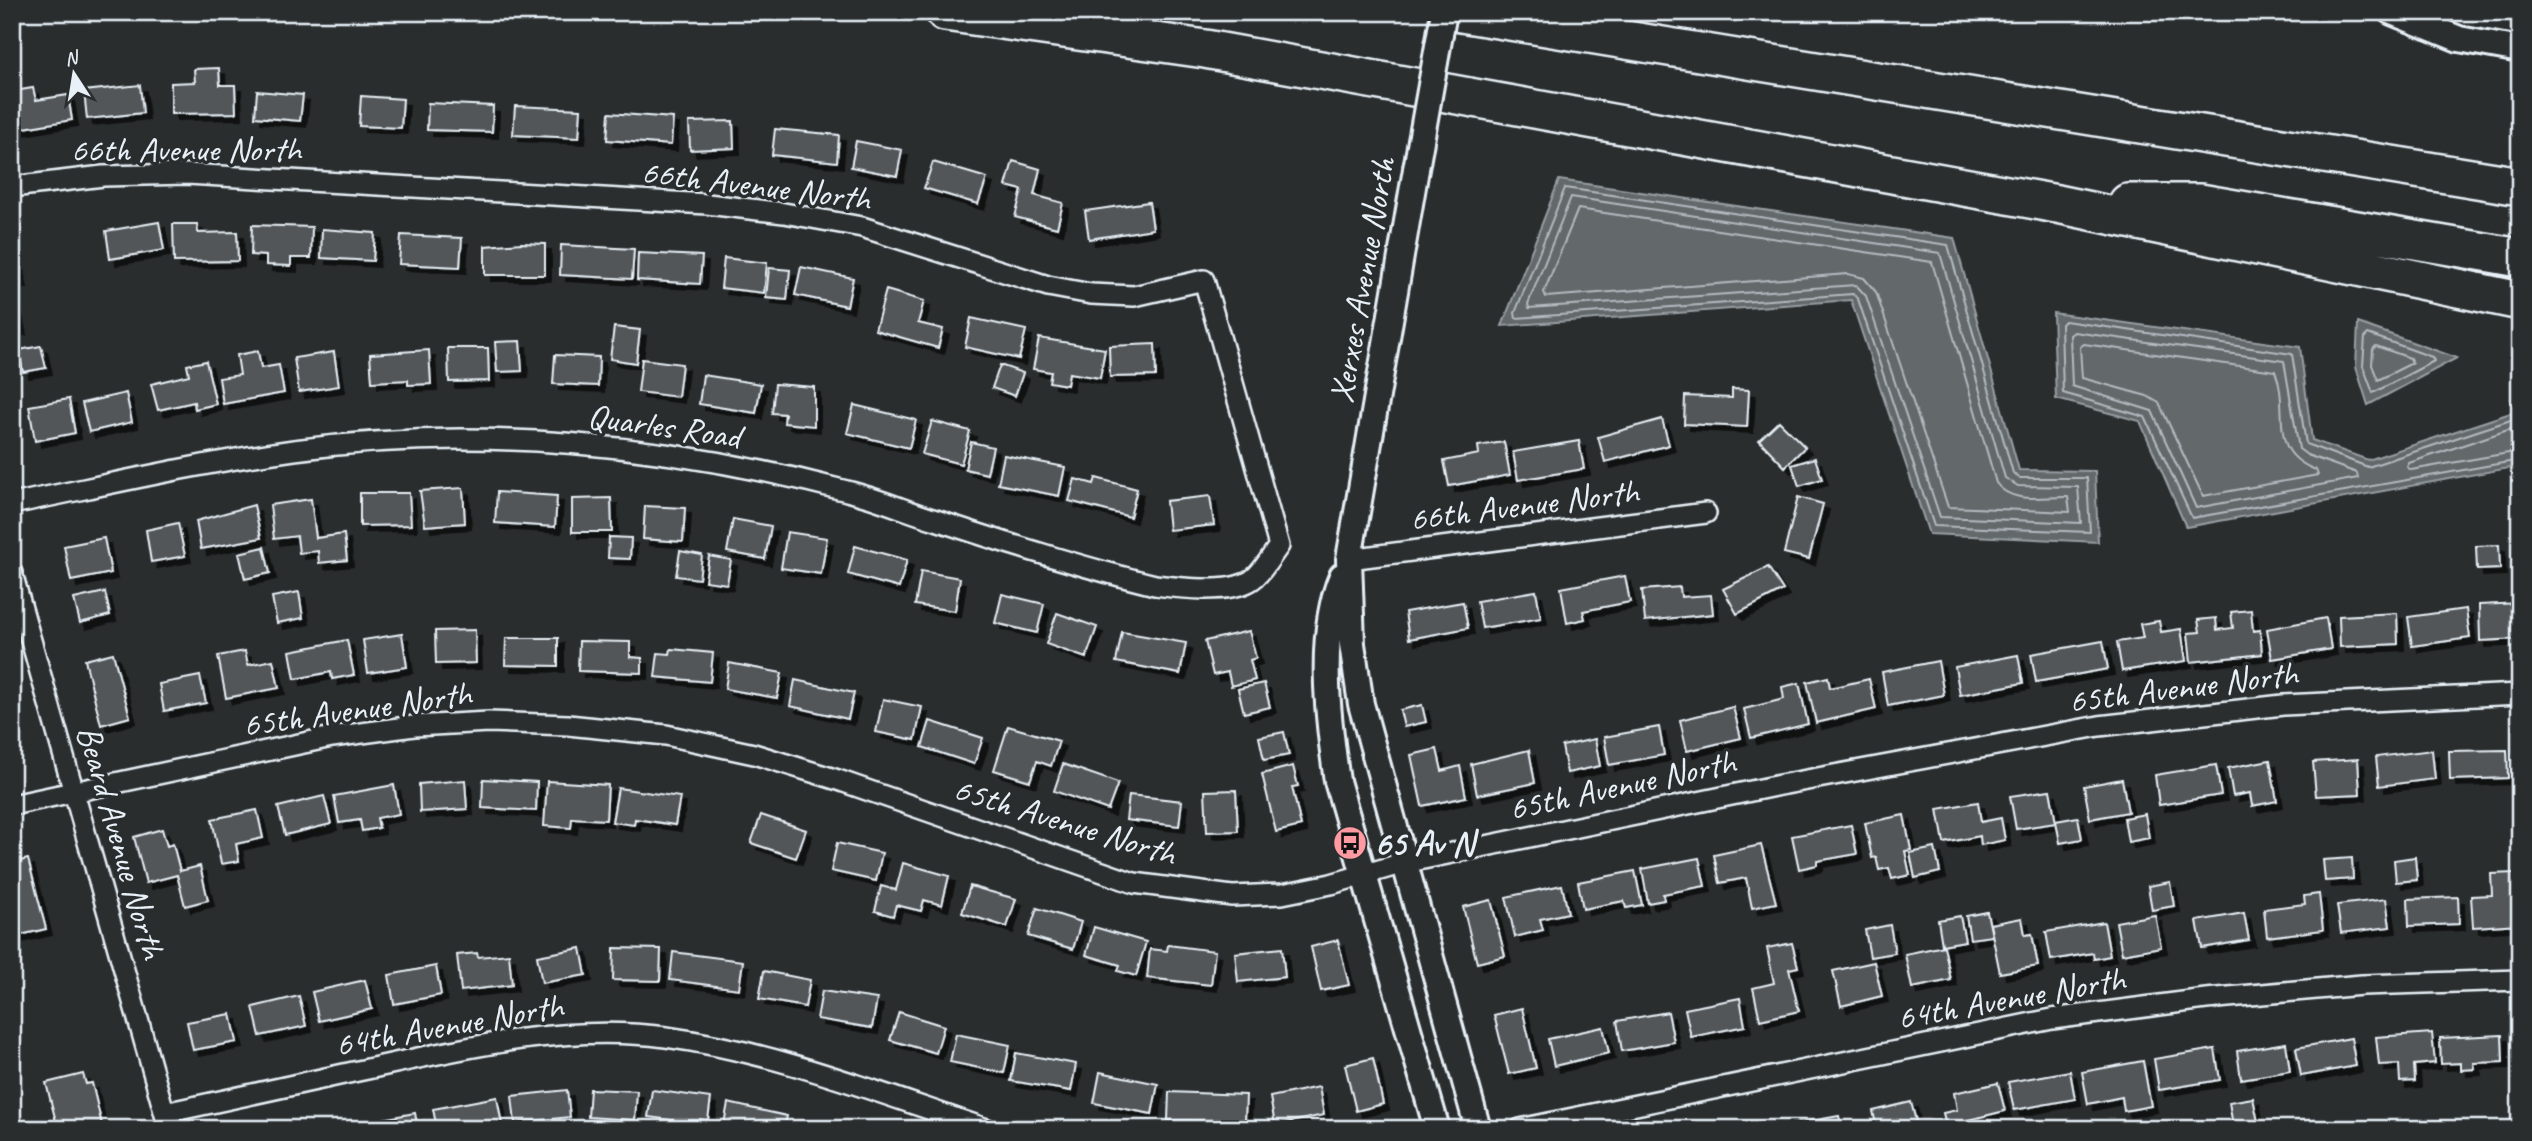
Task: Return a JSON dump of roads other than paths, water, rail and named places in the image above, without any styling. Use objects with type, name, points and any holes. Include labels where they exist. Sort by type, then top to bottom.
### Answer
[{"type":"highway","points":[[945,12],[1205,49],[2057,204],[2520,301]]},
{"type":"highway","points":[[1455,12],[2350,156],[2520,186]]},
{"type":"highway","points":[[2350,156],[2520,176]]},
{"type":"highway","points":[[2057,204],[2200,203],[2520,258]]},
{"type":"street","name":"Xerxes Avenue North","points":[[1444,12],[1349,559],[1355,674],[1478,1129]]},
{"type":"street","points":[[2392,12],[2459,39],[2520,50]]},
{"type":"street","name":"66th Avenue North","points":[[12,187],[103,176],[187,174],[707,204],[862,227],[1048,286],[1091,294],[1134,296],[1204,280],[1279,546]]},
{"type":"street","name":"Quarles Road","points":[[12,504],[296,450],[406,441],[516,440],[640,450],[737,466],[848,491],[937,521],[1155,585],[1187,589],[1219,588],[1251,581],[1279,546]]},
{"type":"street","name":"66th Avenue North","points":[[1349,559],[1706,513]]},
{"type":"street","name":"Xerxes Avenue North","points":[[1349,559],[1338,585],[1333,612],[1328,692],[1337,781],[1437,1129]]},
{"type":"street","name":"Beard Avenue North","points":[[12,573],[167,1121]]},
{"type":"street","name":"65th Avenue North","points":[[12,805],[332,737],[373,731],[489,722],[568,725],[666,734],[754,754],[838,780],[1134,883],[1182,891],[1245,896],[1282,894],[1331,884],[1365,872],[1404,863],[1907,759],[2099,726],[2283,705],[2520,694]]},
{"type":"street","name":"64th Avenue North","points":[[1520,1129],[2052,1019],[2206,999],[2362,985],[2520,980]]},
{"type":"street","name":"64th Avenue North","points":[[167,1121],[458,1049],[524,1039],[592,1034],[664,1037],[738,1049],[987,1129]]},
{"type":"water","points":[[1559,180],[1954,238],[2019,470],[2095,471],[2098,542],[1929,534],[1851,300],[1502,326]]},
{"type":"water","points":[[2053,313],[2300,347],[2312,440],[2368,460],[2520,410],[2520,466],[2186,527],[2140,421],[2056,399]]},
{"type":"water","points":[[2358,323],[2457,358],[2368,405],[2356,367]]},
{"type":"place","name":"65 Av N","points":[[1350,843]]}]
